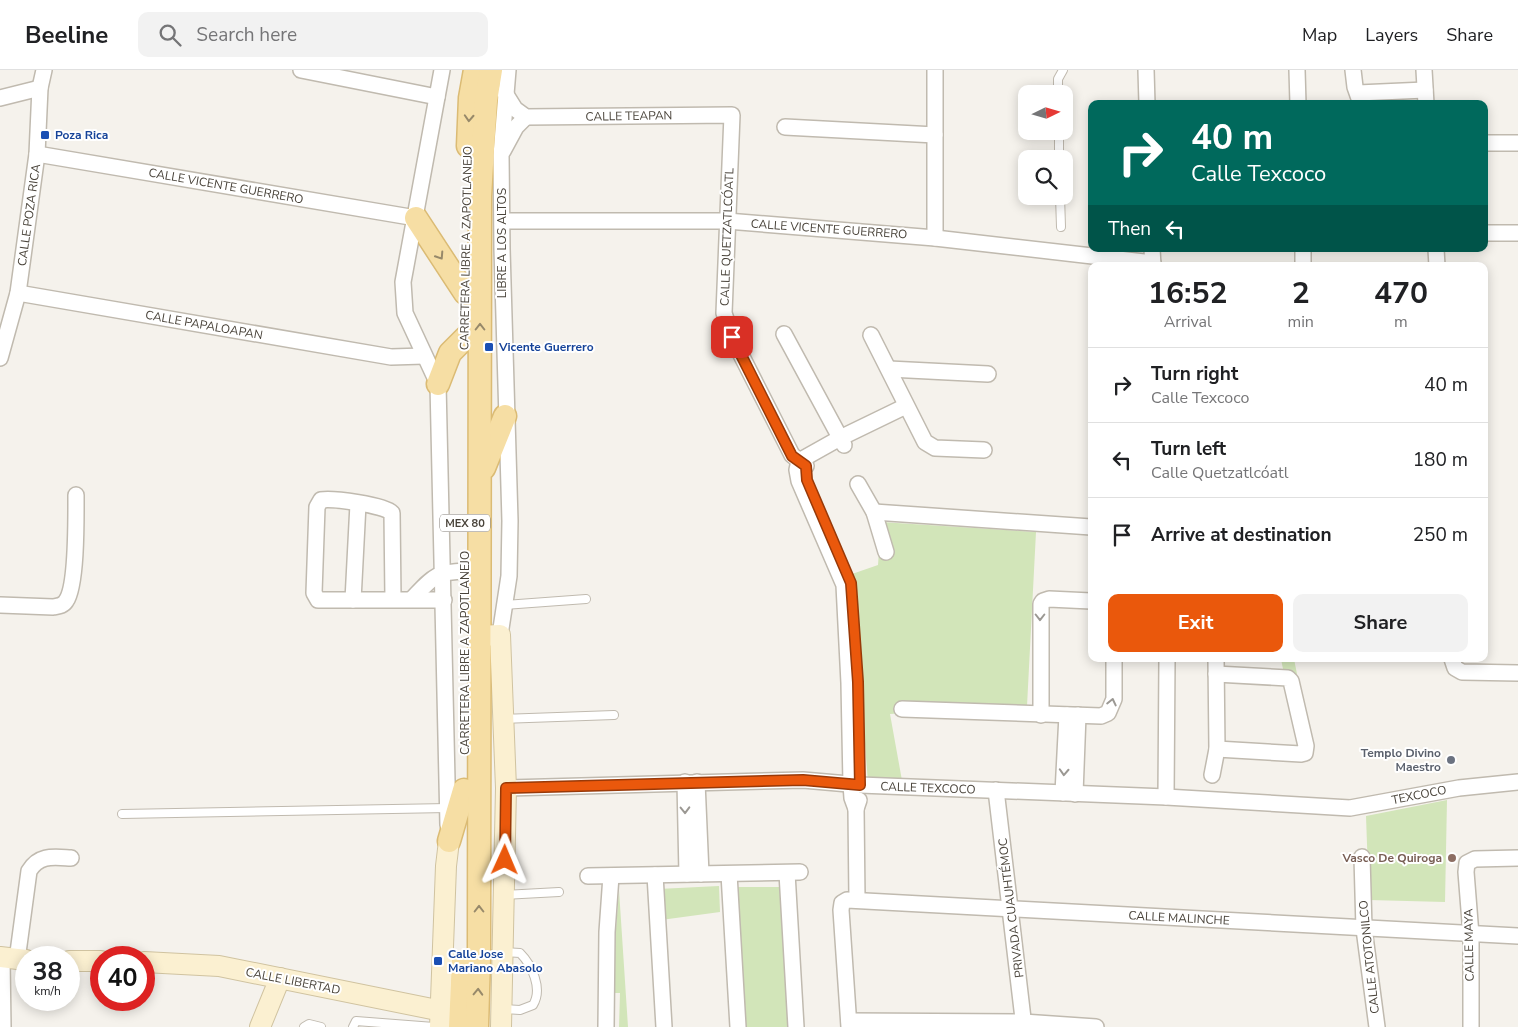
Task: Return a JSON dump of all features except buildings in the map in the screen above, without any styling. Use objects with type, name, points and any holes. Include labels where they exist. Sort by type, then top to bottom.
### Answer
[{"type":"main road","name":"CARRETERA LIBRE A ZAPOTLANEJO","points":[[475,70],[470,98],[465,195],[489,636],[477,1027]]},
{"type":"main road","name":"CARRETERA LIBRE A ZAPOTLANEJO","points":[[460,1027],[463,977],[464,790],[454,571],[465,338],[472,298],[486,101],[491,70]]},
{"type":"main road","points":[[416,218],[472,298]]},
{"type":"main road","points":[[438,384],[450,353],[465,338]]},
{"type":"main road","points":[[480,478],[505,416]]},
{"type":"main road","points":[[449,841],[464,790]]},
{"type":"street","name":"CALLE POZA RICA","points":[[0,358],[18,293],[37,154],[40,88],[44,70]]},
{"type":"street","points":[[301,70],[437,97]]},
{"type":"street","points":[[438,1022],[449,841],[444,600],[454,571],[438,384],[405,313],[403,282],[442,70]]},
{"type":"street","name":"LIBRE A LOS ALTOS","points":[[489,636],[505,605],[509,576],[510,521],[502,305],[502,155],[508,70]]},
{"type":"street","points":[[935,70],[935,238]]},
{"type":"street","points":[[1146,70],[1147,100]]},
{"type":"street","points":[[1297,70],[1298,100]]},
{"type":"street","points":[[1353,70],[1354,82],[1360,98],[1426,97],[1424,70]]},
{"type":"street","points":[[0,98],[40,88]]},
{"type":"street","points":[[502,155],[516,127],[526,117],[515,109],[505,93]]},
{"type":"street","name":"CALLE TEAPAN","points":[[526,117],[732,115]]},
{"type":"street","name":"CALLE QUETZATLCÓATL","points":[[732,115],[723,294],[726,321],[792,456],[802,463],[807,480],[851,583],[858,682],[856,785],[857,900]]},
{"type":"street","points":[[784,127],[935,135]]},
{"type":"street","points":[[1488,143],[1518,143]]},
{"type":"street","name":"CALLE VICENTE GUERRERO","points":[[37,154],[416,218]]},
{"type":"street","name":"CALLE VICENTE GUERRERO","points":[[503,221],[727,221],[935,238],[1153,259]]},
{"type":"street","points":[[1488,233],[1518,233]]},
{"type":"street","name":"CALLE PAPALOAPAN","points":[[18,293],[391,357],[424,356]]},
{"type":"street","points":[[472,298],[502,305]]},
{"type":"street","points":[[784,334],[842,442]]},
{"type":"street","points":[[871,336],[922,438],[930,446],[984,450]]},
{"type":"street","points":[[889,369],[988,374]]},
{"type":"street","points":[[802,463],[908,410]]},
{"type":"street","points":[[858,484],[874,512],[886,552]]},
{"type":"street","points":[[0,605],[53,607],[61,606],[66,601],[70,594],[74,559],[76,495]]},
{"type":"street","points":[[393,599],[392,513],[386,509],[321,500],[317,507],[315,597],[322,601],[444,600]]},
{"type":"street","points":[[353,600],[358,504]]},
{"type":"street","points":[[874,512],[1088,527]]},
{"type":"street","points":[[412,599],[429,582],[454,571]]},
{"type":"street","points":[[1041,714],[1041,604],[1049,599],[1088,601]]},
{"type":"street","name":"CARRETERA LIBRE A ZAPOTLANEJO","points":[[489,636],[502,719],[506,788],[503,1021]]},
{"type":"street","points":[[902,709],[1101,716],[1108,713],[1112,708],[1114,662]]},
{"type":"street","points":[[1166,797],[1167,662]]},
{"type":"street","points":[[1212,775],[1217,749],[1216,662]]},
{"type":"street","points":[[1454,664],[1462,672],[1518,673]]},
{"type":"street","points":[[1216,674],[1292,680],[1306,746],[1305,753],[1301,754],[1217,749]]},
{"type":"street","points":[[1069,793],[1072,715]]},
{"type":"street","name":"CALLE TEXCOCO","points":[[506,788],[803,780],[856,785],[1166,797],[1320,808]]},
{"type":"street","points":[[691,782],[694,874]]},
{"type":"street","name":"TEXCOCO","points":[[1320,808],[1350,808],[1459,788],[1518,782]]},
{"type":"street","name":"PRIVADA CUAUHTÉMOC","points":[[996,790],[1024,1024]]},
{"type":"street","name":"CALLE ATOTONILCO","points":[[1362,857],[1364,929],[1377,1027]]},
{"type":"street","points":[[3,1027],[11,959],[29,871],[40,858],[71,858]]},
{"type":"street","name":"CALLE MAYA","points":[[1471,1027],[1471,935],[1466,872],[1467,862],[1475,859],[1518,858]]},
{"type":"street","points":[[588,876],[794,872],[796,1027]]},
{"type":"street","points":[[729,874],[738,1027]]},
{"type":"street","points":[[655,875],[664,1027]]},
{"type":"street","points":[[606,1027],[607,932],[610,876]]},
{"type":"street","name":"CALLE MALINCHE","points":[[849,1024],[842,903],[847,900],[1471,935],[1518,936]]},
{"type":"street","name":"CALLE LIBERTAD","points":[[155,962],[195,963],[280,978],[438,1022]]},
{"type":"street","points":[[260,1027],[280,978]]},
{"type":"street","points":[[849,1024],[1024,1024],[1096,1027]]},
{"type":"lane","points":[[1058,85],[1058,75],[1063,70]]},
{"type":"lane","points":[[1060,205],[1061,227]]},
{"type":"lane","points":[[505,605],[586,599]]},
{"type":"lane","points":[[502,719],[614,715]]},
{"type":"lane","points":[[122,814],[448,808]]},
{"type":"lane","points":[[504,895],[559,892]]},
{"type":"lane","points":[[479,958],[503,952],[520,953],[525,958],[538,991],[537,1000],[528,1009],[503,1021]]},
{"type":"lane","points":[[354,1027],[356,1021],[438,1022]]},
{"type":"lane","points":[[304,1027],[309,1024],[321,1027]]},
{"type":"green space","points":[[881,522],[1036,532],[1027,706],[890,714],[903,786],[868,783],[852,574],[878,565]]},
{"type":"green space","points":[[1282,662],[1295,662],[1297,674],[1284,674]]},
{"type":"green space","points":[[1447,800],[1445,902],[1369,900],[1366,816]]},
{"type":"green space","points":[[719,886],[720,912],[661,920],[658,889]]},
{"type":"green space","points":[[735,887],[780,887],[788,1027],[741,1027]]},
{"type":"green space","points":[[619,890],[628,1027],[619,1027],[620,993],[611,993]]},
{"type":"place","name":"Poza Rica","points":[[45,135]]},
{"type":"place","name":"Vicente Guerrero","points":[[489,347]]},
{"type":"place","name":"Templo Divino Maestro","points":[[1451,760]]},
{"type":"place","name":"Vasco De Quiroga","points":[[1452,858]]},
{"type":"place","name":"Calle Jose Mariano Abasolo","points":[[438,961]]},
{"type":"route","points":[[505,860],[506,788],[803,780],[860,785],[858,682],[850,576],[805,476],[806,466],[792,456],[732,337]]}]
